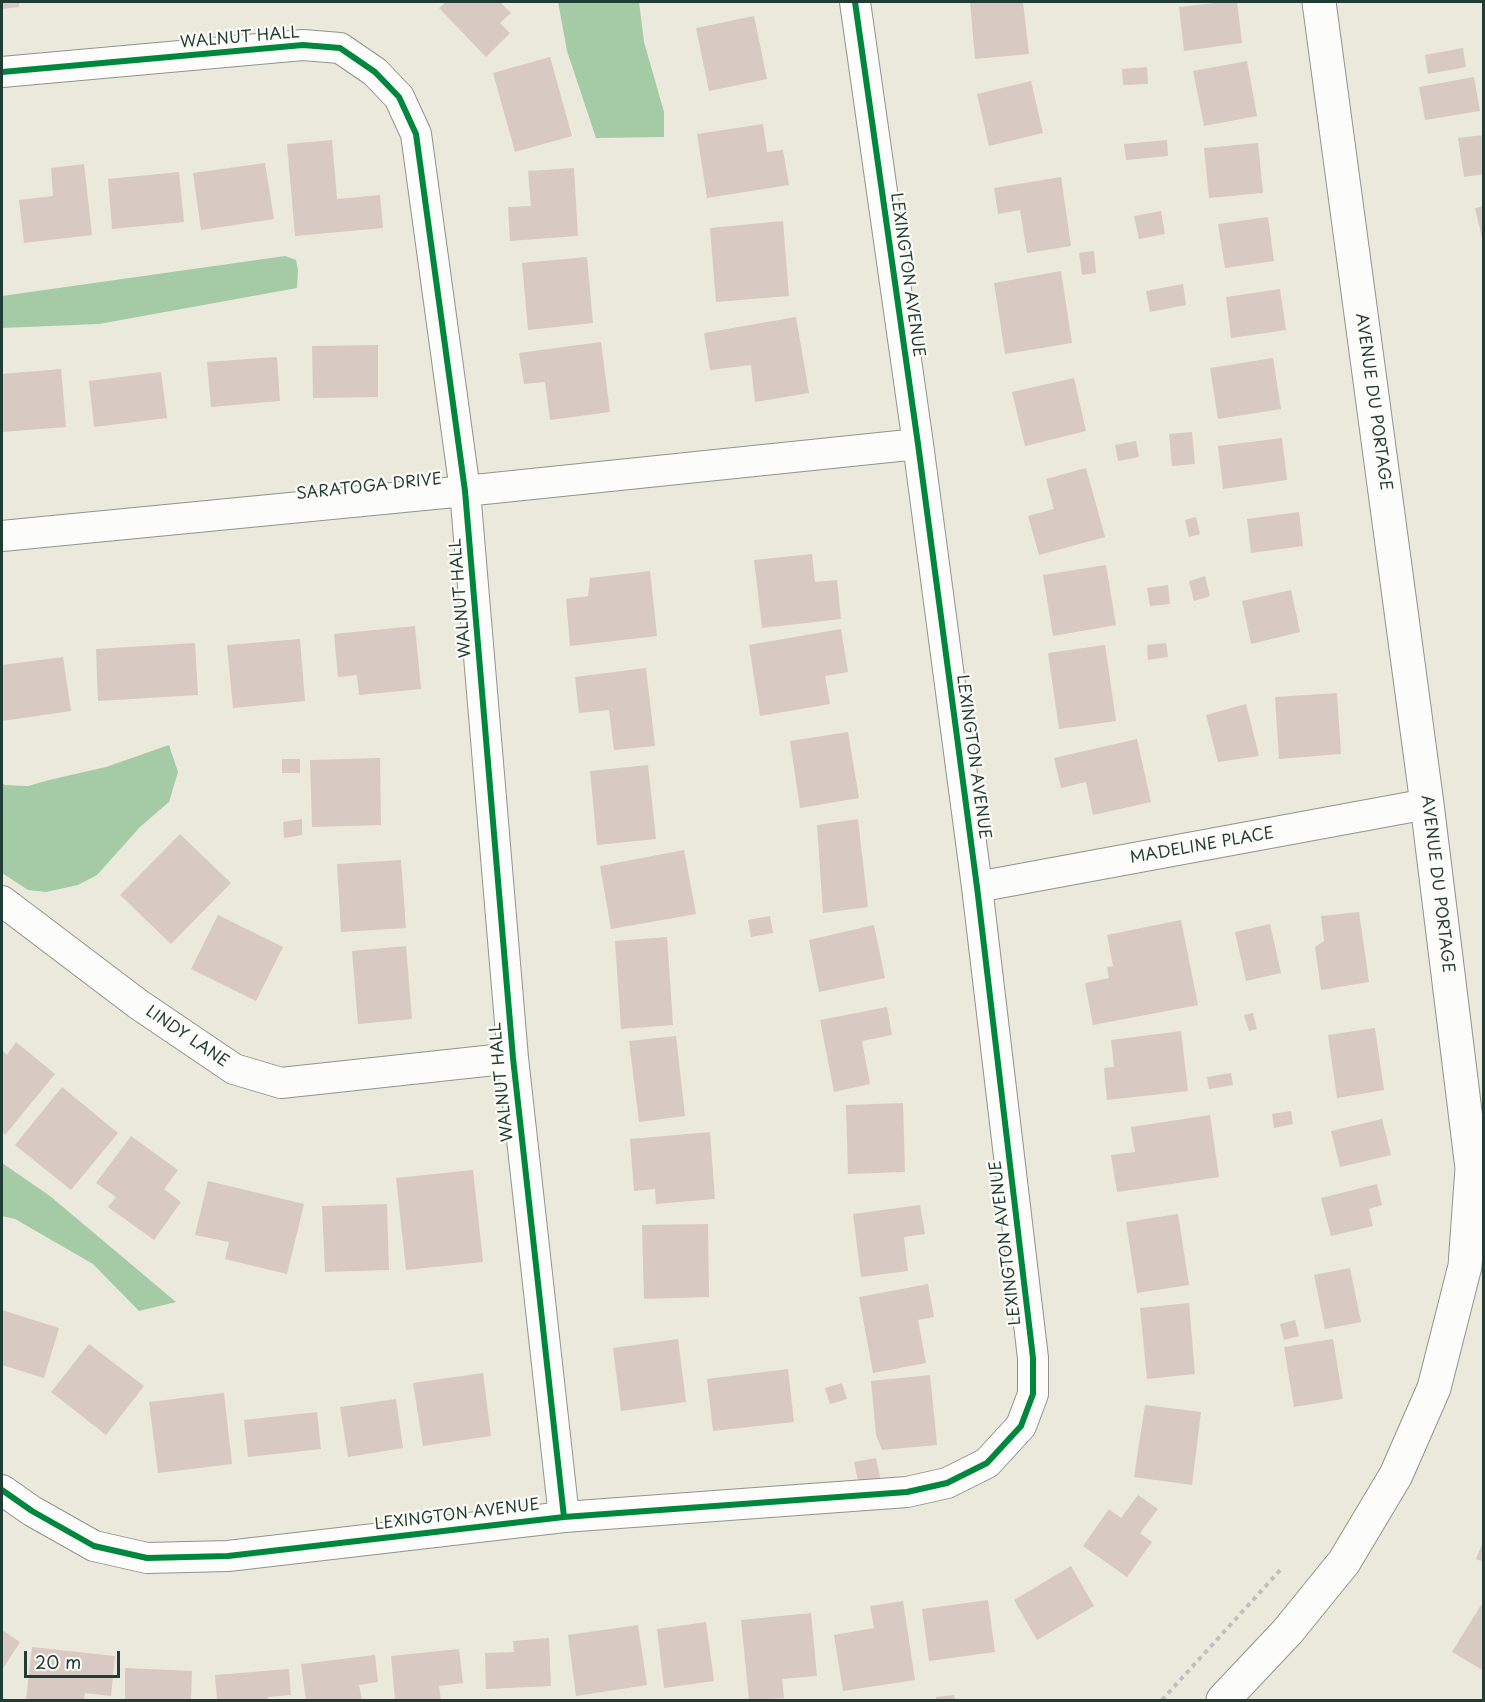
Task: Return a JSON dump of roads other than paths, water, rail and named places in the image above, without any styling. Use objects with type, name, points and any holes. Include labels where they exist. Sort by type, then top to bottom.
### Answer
[{"type":"street","name":"LEXINGTON AVENUE","points":[[2,1490],[32,1511],[94,1546],[147,1558],[228,1556],[564,1517],[907,1492],[947,1483],[987,1463],[1022,1426],[1033,1394],[1033,1358],[976,887],[918,444],[855,2]]},
{"type":"street","name":"AVENUE DU PORTAGE","points":[[1223,1701],[1288,1631],[1344,1562],[1396,1474],[1434,1388],[1465,1266],[1472,1168],[1427,804],[1319,2]]},
{"type":"street","name":"WALNUT HALL","points":[[2,72],[303,45],[340,48],[375,72],[399,97],[416,134],[465,491],[513,1058],[564,1517]]},
{"type":"street","name":"SARATOGA DRIVE","points":[[2,536],[918,444]]},
{"type":"street","name":"MADELINE PLACE","points":[[976,887],[1427,804]]},
{"type":"street","name":"LINDY LANE","points":[[2,901],[138,1004],[234,1069],[281,1083],[513,1058]]}]
